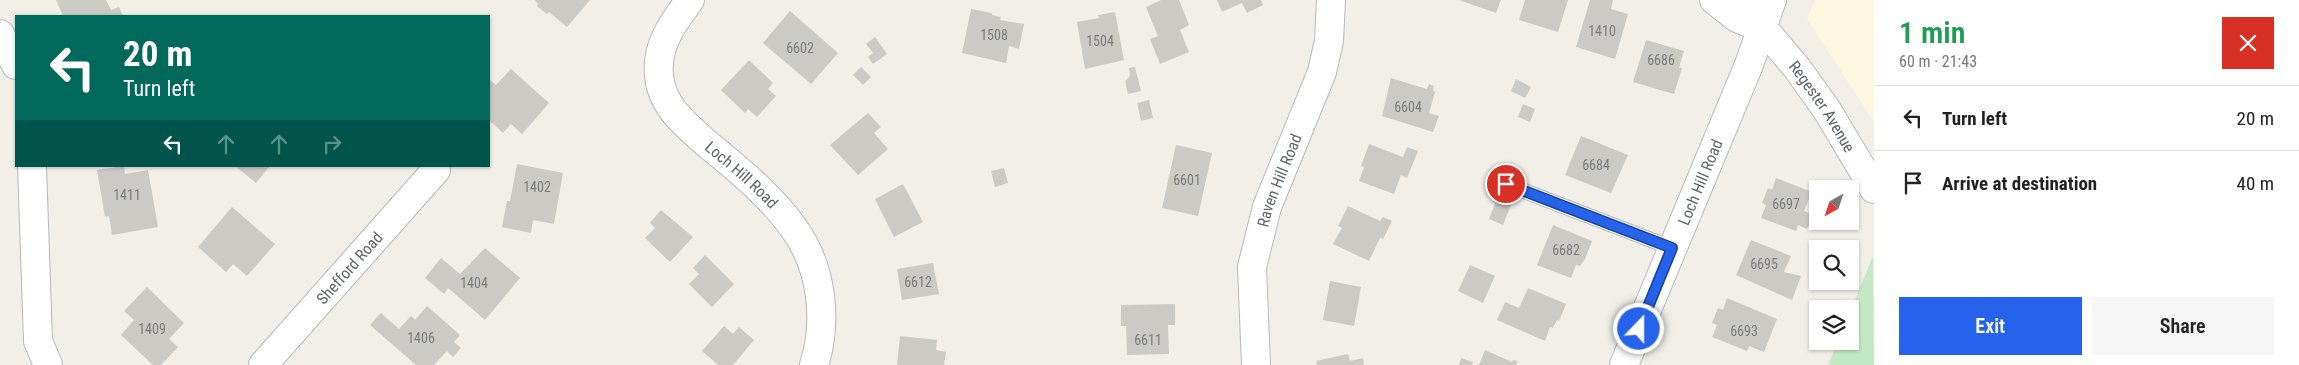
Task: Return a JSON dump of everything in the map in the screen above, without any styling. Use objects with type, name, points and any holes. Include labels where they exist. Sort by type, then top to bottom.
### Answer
[{"type":"street","name":"Loch Hill Road","points":[[690,0],[662,44],[659,77],[662,90],[670,106],[684,124],[774,204],[796,231],[812,263],[820,302],[821,336],[814,365]]},
{"type":"street","name":"Raven Hill Road","points":[[1256,365],[1252,267],[1267,207],[1322,72],[1329,41],[1331,0]]},
{"type":"street","name":"Regester Avenue","points":[[1714,0],[1737,18],[1763,28]]},
{"type":"street","name":"Regester Avenue","points":[[1742,0],[1748,4],[1763,28],[1797,68],[1827,110],[1874,189]]},
{"type":"street","name":"Loch Hill Road","points":[[1624,365],[1763,28],[1772,0]]},
{"type":"street","points":[[0,34],[15,63]]},
{"type":"street","points":[[32,167],[38,341],[48,365]]},
{"type":"street","name":"Shefford Road","points":[[263,365],[436,170]]},
{"type":"lane","points":[[1506,184],[1672,248]]},
{"type":"shaded area","points":[[1815,0],[1874,0],[1874,122],[1807,19]]},
{"type":"green space","points":[[1873,256],[1874,365],[1828,365],[1834,350],[1859,350],[1859,300],[1855,300]]},
{"type":"building","points":[[56,0],[106,0],[111,10],[119,7],[123,15],[63,15]]},
{"type":"building","points":[[535,0],[590,0],[567,27],[549,12],[547,14],[537,6],[538,4]]},
{"type":"building","points":[[1161,0],[1179,0],[1189,25],[1180,30],[1189,52],[1160,64],[1150,39],[1158,36],[1146,7]]},
{"type":"building","points":[[1217,0],[1261,0],[1263,5],[1247,13],[1242,3],[1222,12]]},
{"type":"building","points":[[1459,0],[1501,0],[1496,13]]},
{"type":"building","points":[[1525,0],[1568,0],[1558,32],[1519,20]]},
{"type":"building","points":[[1590,0],[1613,0],[1611,9],[1628,14],[1615,59],[1576,47]]},
{"type":"building","points":[[971,9],[992,13],[992,15],[1001,17],[1000,20],[1024,24],[1019,49],[1009,46],[1006,63],[962,53]]},
{"type":"building","points":[[790,11],[838,53],[811,84],[763,43]]},
{"type":"building","points":[[1115,12],[1124,60],[1085,69],[1077,22],[1099,18],[1098,15]]},
{"type":"building","points":[[875,37],[887,54],[873,64],[868,57],[873,53],[866,44]]},
{"type":"building","points":[[1646,40],[1684,51],[1679,68],[1682,68],[1674,94],[1633,82]]},
{"type":"building","points":[[749,60],[773,83],[768,89],[776,96],[757,117],[748,109],[745,113],[721,90]]},
{"type":"building","points":[[861,67],[871,77],[863,85],[853,75]]},
{"type":"building","points":[[1135,67],[1141,91],[1128,94],[1125,81],[1130,76],[1129,68]]},
{"type":"building","points":[[511,69],[549,103],[522,134],[511,124],[503,133],[490,121],[490,80],[496,85]]},
{"type":"building","points":[[1391,78],[1427,89],[1429,84],[1434,86],[1433,91],[1435,92],[1429,113],[1439,116],[1433,132],[1382,116]]},
{"type":"building","points":[[1516,79],[1531,87],[1525,98],[1511,91]]},
{"type":"building","points":[[1149,100],[1153,118],[1141,121],[1137,103]]},
{"type":"building","points":[[1523,104],[1535,109],[1530,122],[1518,117]]},
{"type":"building","points":[[868,113],[881,127],[874,133],[888,149],[858,175],[830,145]]},
{"type":"building","points":[[1581,136],[1628,155],[1611,193],[1565,175]]},
{"type":"building","points":[[1369,144],[1403,157],[1407,147],[1418,151],[1407,178],[1401,175],[1394,194],[1359,181],[1364,167],[1361,166]]},
{"type":"building","points":[[1176,145],[1212,153],[1198,216],[1162,208]]},
{"type":"building","points":[[517,164],[563,173],[554,224],[533,220],[531,233],[502,227],[507,201],[510,201]]},
{"type":"building","points":[[124,167],[125,174],[148,170],[158,227],[112,235],[109,216],[105,217],[97,170]]},
{"type":"building","points":[[236,167],[269,167],[256,183]]},
{"type":"building","points":[[1004,168],[1008,183],[995,187],[991,171]]},
{"type":"building","points":[[1776,178],[1809,191],[1809,199],[1804,211],[1809,213],[1807,229],[1798,225],[1796,231],[1761,218],[1766,205],[1762,203],[1768,188],[1772,190]]},
{"type":"building","points":[[903,184],[923,222],[894,237],[875,199]]},
{"type":"building","points":[[1497,199],[1511,205],[1503,225],[1489,219]]},
{"type":"building","points":[[1348,206],[1380,221],[1383,217],[1392,221],[1383,239],[1380,238],[1369,261],[1333,244],[1342,228],[1338,226]]},
{"type":"building","points":[[232,207],[275,244],[247,276],[233,264],[226,272],[198,247]]},
{"type":"building","points":[[661,210],[693,237],[670,262],[645,238],[655,228],[650,223]]},
{"type":"building","points":[[1553,225],[1592,241],[1585,259],[1580,266],[1576,265],[1571,278],[1537,265]]},
{"type":"building","points":[[1751,240],[1791,256],[1784,272],[1801,276],[1792,300],[1736,275]]},
{"type":"building","points":[[485,248],[520,278],[485,320],[448,288],[444,294],[425,278],[441,258],[460,274]]},
{"type":"building","points":[[705,255],[734,284],[712,307],[689,284],[699,274],[693,268]]},
{"type":"building","points":[[933,263],[939,294],[902,300],[897,269]]},
{"type":"building","points":[[1470,265],[1495,276],[1483,303],[1458,291]]},
{"type":"building","points":[[1330,281],[1361,287],[1354,326],[1323,320]]},
{"type":"building","points":[[147,287],[184,323],[169,339],[178,347],[161,365],[153,365],[121,335],[134,320],[124,311]]},
{"type":"building","points":[[1528,288],[1566,304],[1559,321],[1557,320],[1553,328],[1550,327],[1545,341],[1497,320],[1505,302],[1519,308]]},
{"type":"building","points":[[1727,298],[1777,319],[1764,352],[1749,346],[1747,351],[1712,337],[1717,325],[1712,323],[1718,308],[1723,310]]},
{"type":"building","points":[[1175,304],[1175,325],[1168,325],[1169,354],[1127,355],[1126,326],[1121,326],[1121,305]]},
{"type":"building","points":[[427,306],[460,335],[454,342],[461,348],[453,357],[447,351],[434,365],[416,365],[370,325],[381,313],[399,329],[411,316],[415,320]]},
{"type":"building","points":[[724,326],[733,334],[739,327],[754,340],[733,365],[718,365],[702,351]]},
{"type":"building","points":[[900,336],[937,340],[936,350],[946,352],[944,365],[897,365]]},
{"type":"building","points":[[1485,350],[1512,362],[1513,360],[1518,361],[1516,365],[1479,365]]},
{"type":"building","points":[[1348,354],[1350,361],[1363,358],[1364,365],[1317,365],[1316,361]]},
{"type":"building","points":[[1461,358],[1473,362],[1472,365],[1459,365]]},
{"type":"route","points":[[1506,184],[1672,248],[1639,329]]}]
